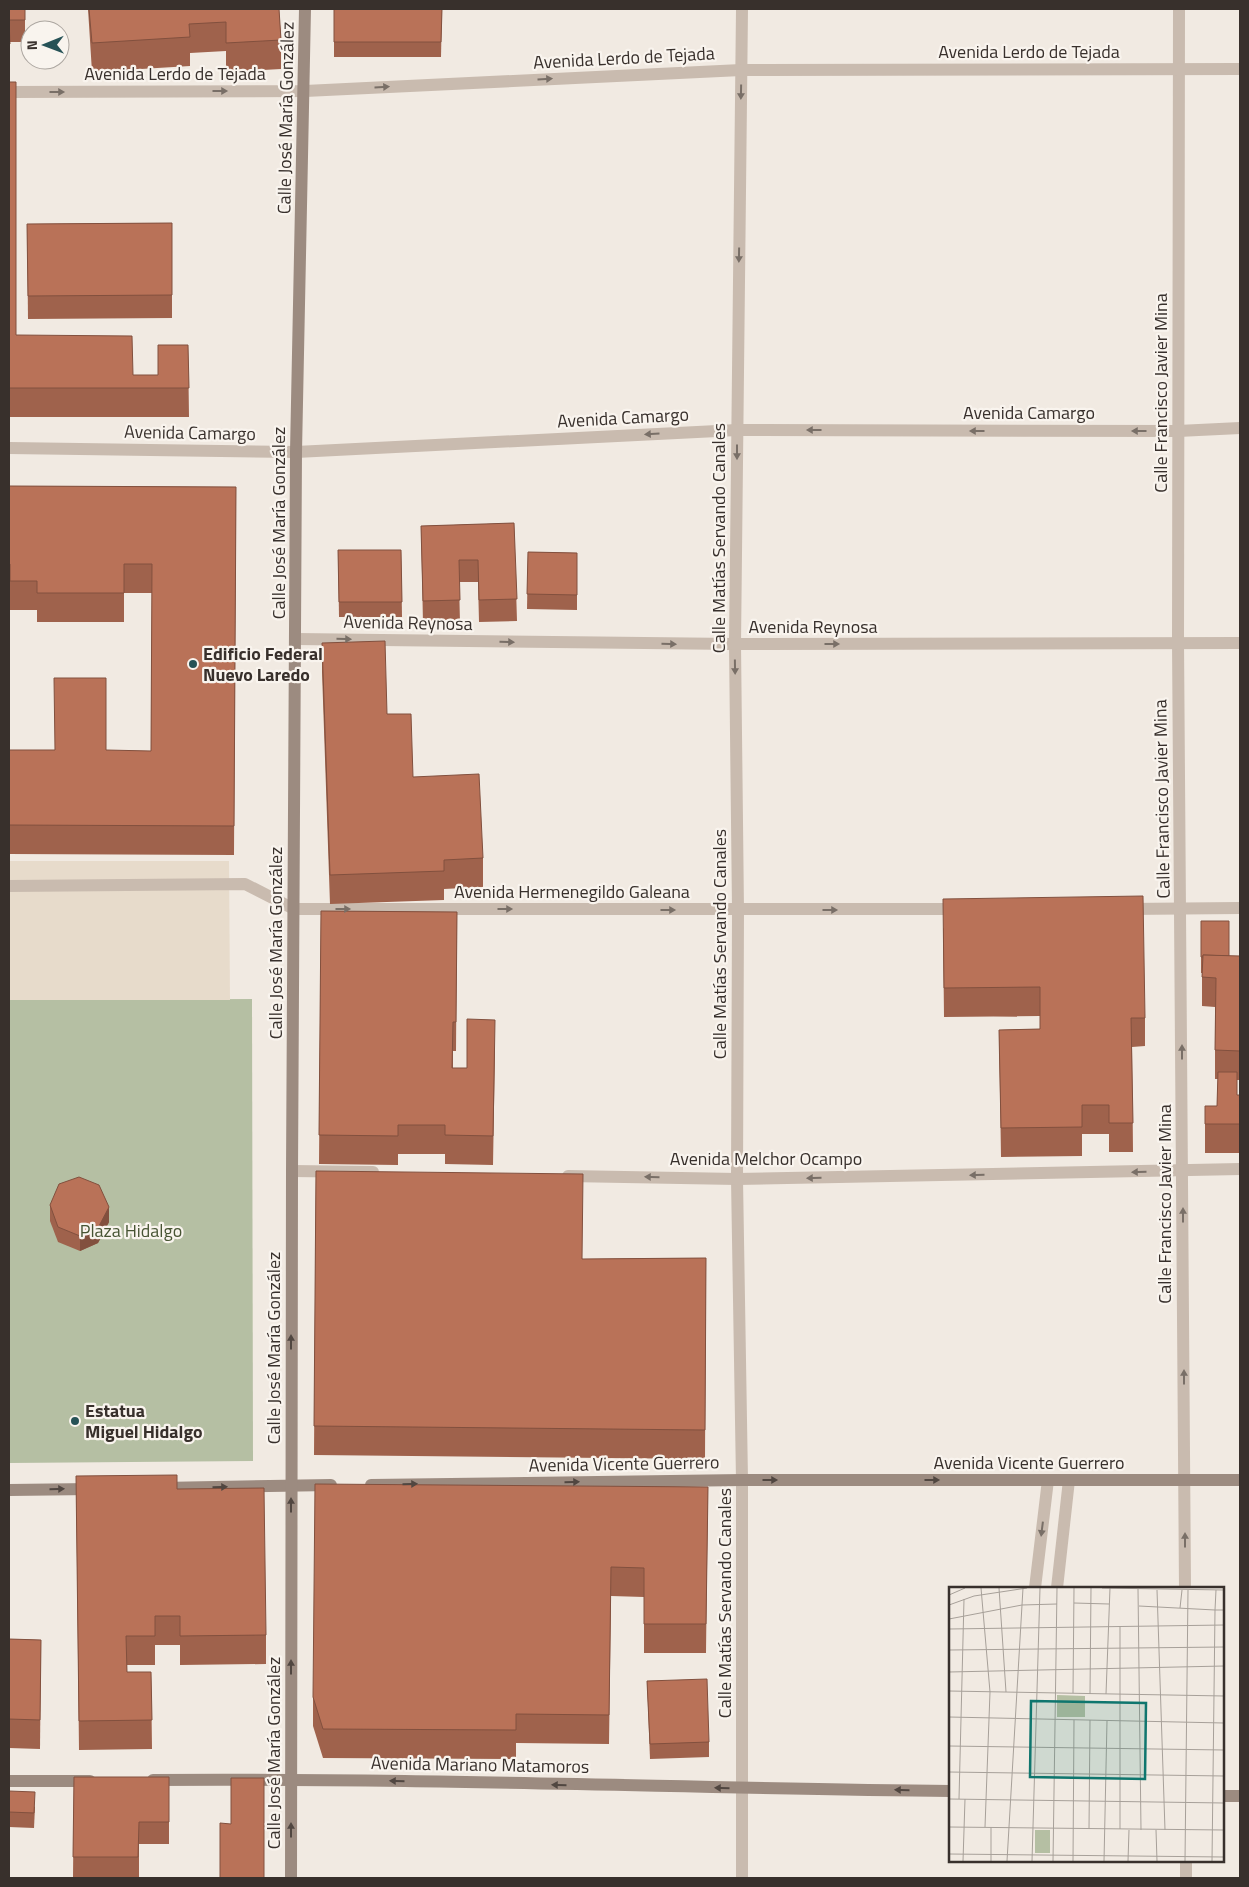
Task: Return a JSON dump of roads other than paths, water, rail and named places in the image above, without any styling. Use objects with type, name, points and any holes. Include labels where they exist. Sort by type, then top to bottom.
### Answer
[{"type":"main road","name":"Calle José María González","points":[[292,1878],[291,1486],[296,452],[305,9]]},
{"type":"main road","name":"Avenida Vicente Guerrero","points":[[360,1485],[742,1480],[1240,1480]]},
{"type":"main road","points":[[145,1488],[340,1485]]},
{"type":"main road","points":[[9,1490],[106,1489]]},
{"type":"main road","name":"Avenida Mariano Matamoros","points":[[145,1780],[291,1779],[742,1789],[949,1791]]},
{"type":"main road","points":[[9,1781],[106,1780]]},
{"type":"main road","points":[[1224,1796],[1240,1796]]},
{"type":"street","name":"Calle Matías Servando Canales","points":[[742,9],[735,644],[738,910],[737,1179],[742,1480],[742,1878]]},
{"type":"street","name":"Calle Francisco Javier Mina","points":[[1179,9],[1178,642],[1185,1587]]},
{"type":"street","name":"Avenida Lerdo de Tejada","points":[[9,92],[304,91],[741,70],[1240,69]]},
{"type":"street","name":"Avenida Camargo","points":[[9,448],[296,452],[737,430],[1178,431],[1240,428]]},
{"type":"street","name":"Avenida Reynosa","points":[[296,639],[735,644],[1240,642]]},
{"type":"street","points":[[9,886],[245,884],[294,909]]},
{"type":"street","points":[[1112,909],[1240,908]]},
{"type":"street","name":"Avenida Hermenegildo Galeana","points":[[294,909],[974,909]]},
{"type":"street","name":"Avenida Melchor Ocampo","points":[[559,1176],[737,1179],[1240,1169]]},
{"type":"street","points":[[292,1171],[381,1172]]},
{"type":"street","points":[[1034,1587],[1048,1480]]},
{"type":"street","points":[[1057,1587],[1068,1480]]},
{"type":"street","points":[[1186,1862],[1186,1878]]},
{"type":"place","name":"Edificio Federal Nuevo Laredo","points":[[193,664]]},
{"type":"place","name":"Estatua Miguel Hidalgo","points":[[75,1421]]},
{"type":"park label","name":"Plaza Hidalgo","points":[[131,1231]]}]
